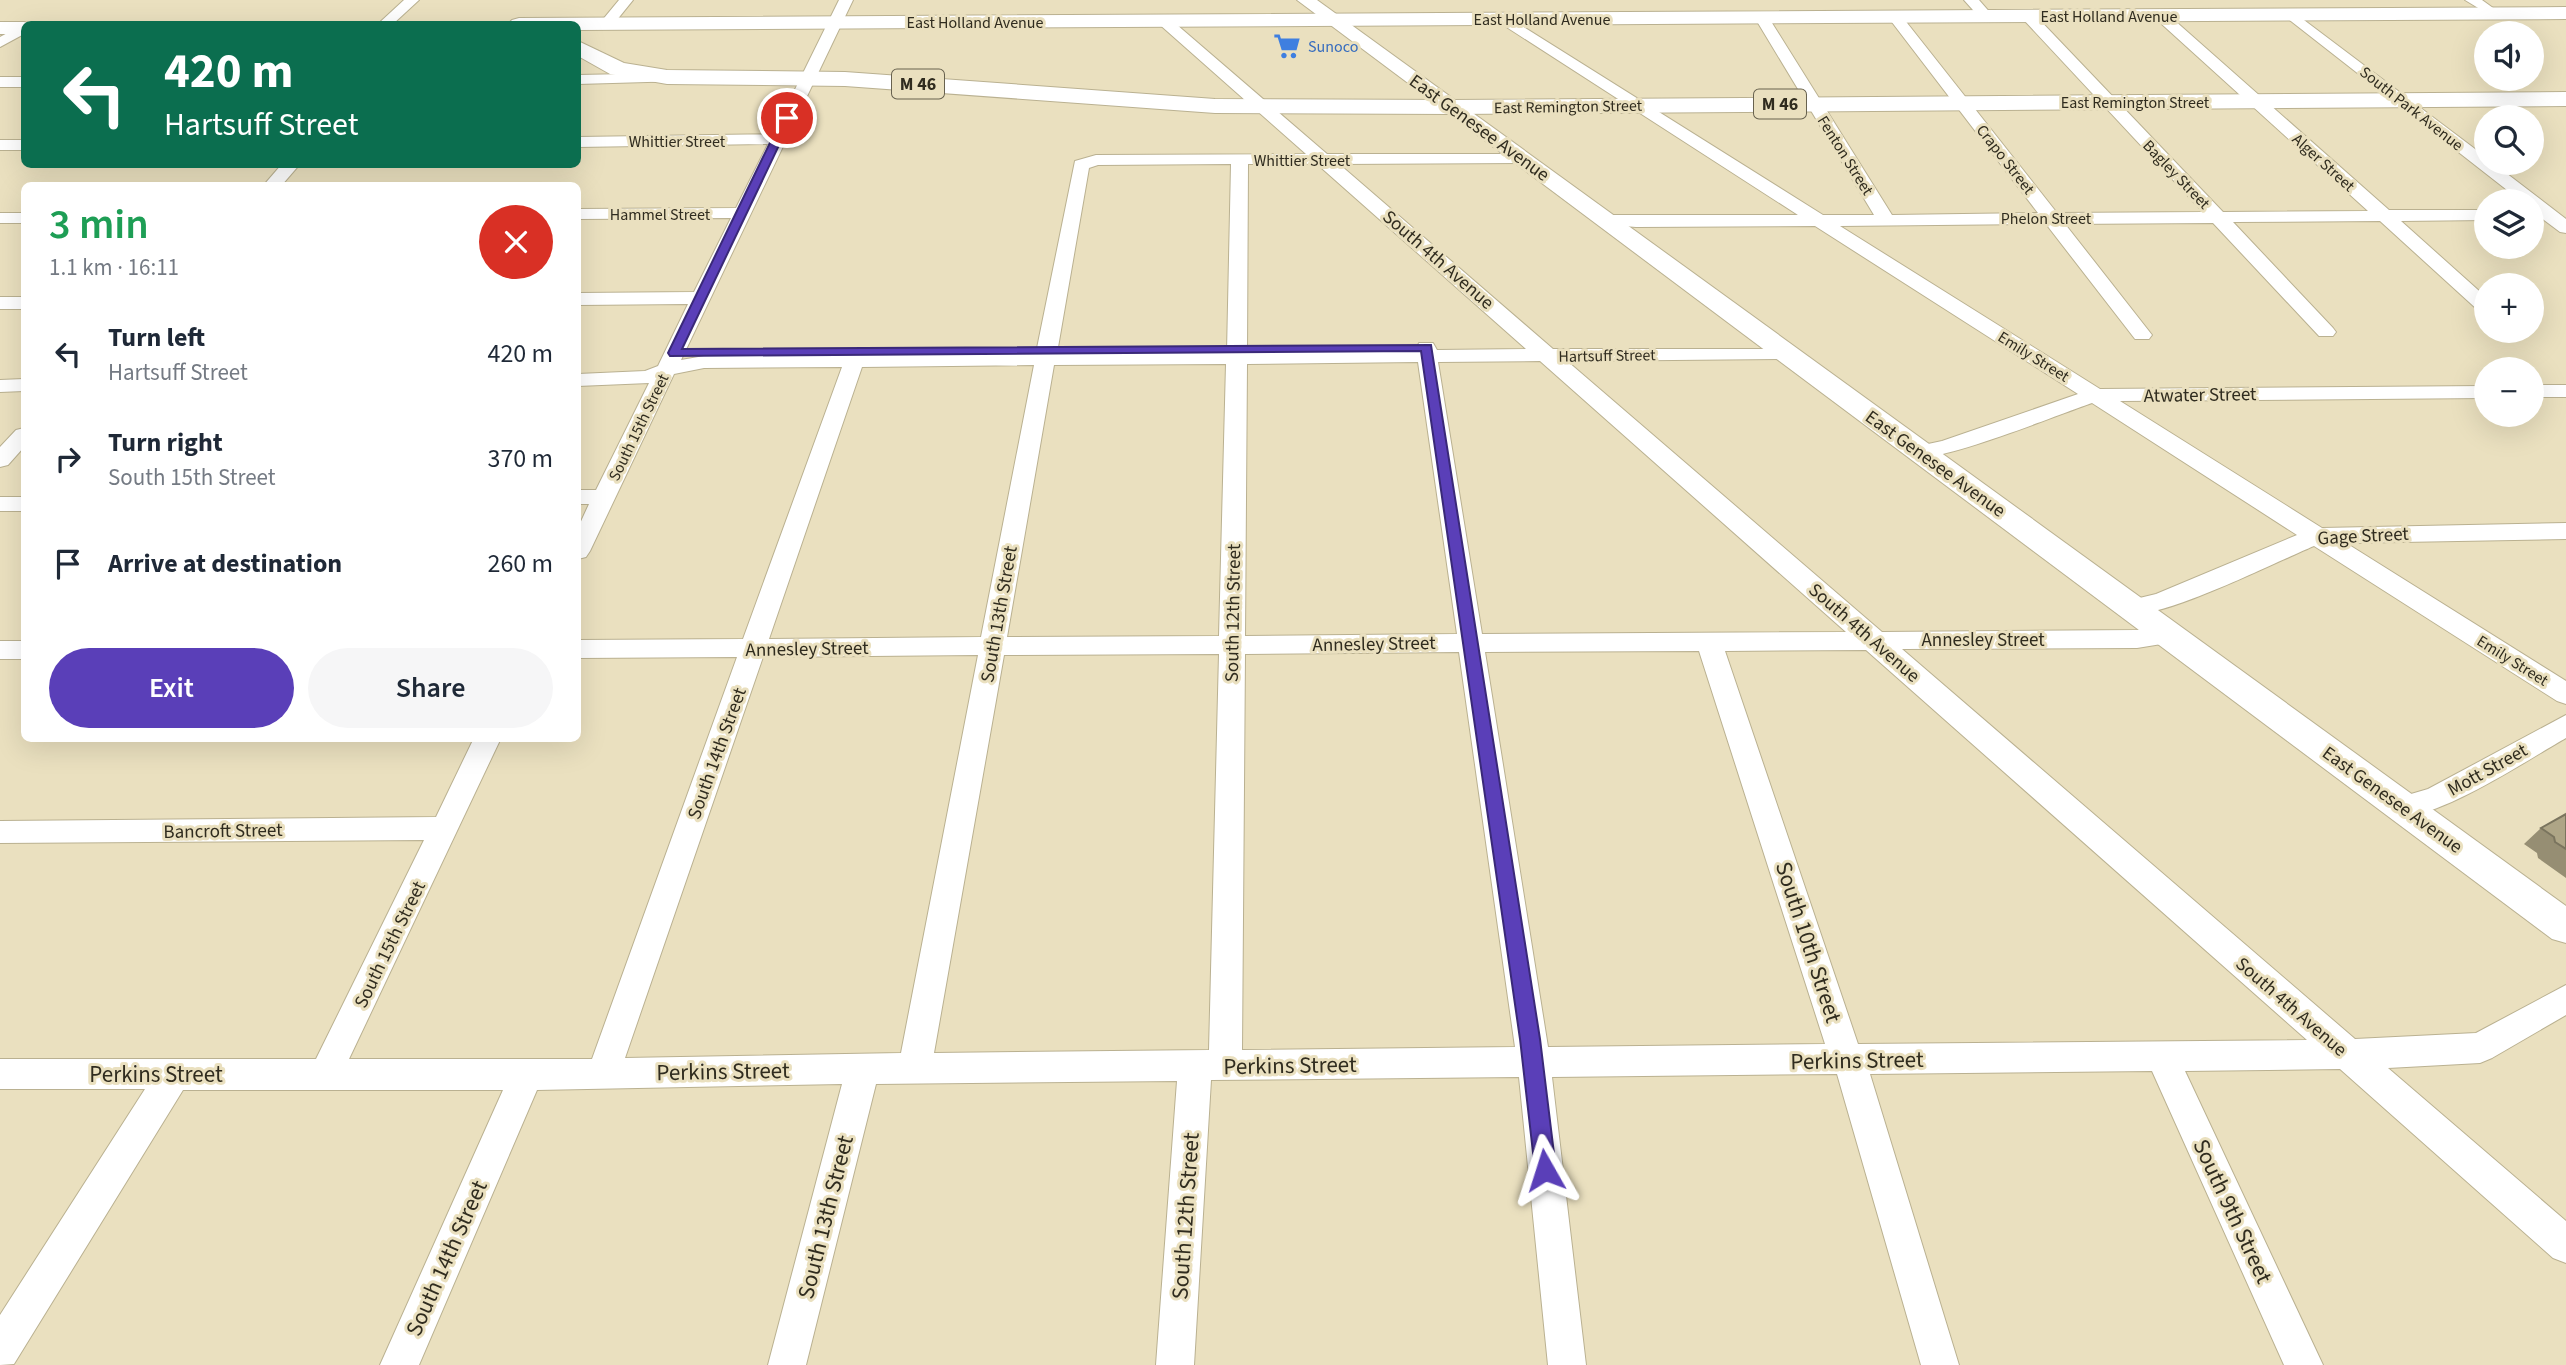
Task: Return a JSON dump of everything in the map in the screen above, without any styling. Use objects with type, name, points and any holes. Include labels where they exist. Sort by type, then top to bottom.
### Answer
[{"type":"highway","name":"East Holland Avenue","points":[[581,23],[2566,13]]},
{"type":"highway","points":[[0,28],[21,28]]},
{"type":"highway","name":"East Remington Street","points":[[581,50],[600,61],[629,72],[682,78],[807,78],[891,82],[1162,104],[1264,107],[2566,99]]},
{"type":"main road","name":"East Genesee Avenue","points":[[1306,0],[2566,927]]},
{"type":"street","points":[[388,21],[411,0]]},
{"type":"street","points":[[607,23],[626,0]]},
{"type":"street","name":"South 15th Street","points":[[581,545],[846,0]]},
{"type":"street","points":[[1970,0],[1986,16]]},
{"type":"street","points":[[2472,0],[2493,13]]},
{"type":"street","name":"Alger Street","points":[[2160,15],[2474,296]]},
{"type":"street","name":"South Park Avenue","points":[[2292,15],[2515,189]]},
{"type":"street","name":"Bagley Street","points":[[2028,16],[2326,332]]},
{"type":"street","name":"Crapo Street","points":[[1895,17],[2142,335]]},
{"type":"street","name":"Fenton Street","points":[[1762,18],[1886,219]]},
{"type":"street","name":"Emily Street","points":[[1501,19],[2566,694]]},
{"type":"street","name":"South 4th Avenue","points":[[1164,21],[2566,1245]]},
{"type":"street","points":[[0,43],[21,30]]},
{"type":"street","points":[[581,75],[600,61]]},
{"type":"street","points":[[581,77],[682,78]]},
{"type":"street","points":[[0,82],[21,82]]},
{"type":"street","name":"Whittier Street","points":[[581,142],[777,139]]},
{"type":"street","points":[[0,145],[21,145]]},
{"type":"street","name":"Whittier Street","points":[[1083,163],[1096,160],[1522,158]]},
{"type":"street","name":"South 12th Street","points":[[1175,1365],[1210,1066],[1231,645],[1240,160]]},
{"type":"street","name":"South 13th Street","points":[[915,1068],[1080,165],[1083,163]]},
{"type":"street","points":[[275,182],[288,168]]},
{"type":"street","name":"Hammel Street","points":[[581,214],[742,213]]},
{"type":"street","name":"Phelon Street","points":[[1606,220],[1636,222],[2474,215]]},
{"type":"street","name":"South Park Avenue","points":[[2549,215],[2566,228]]},
{"type":"street","points":[[0,218],[21,218]]},
{"type":"street","points":[[581,299],[700,298]]},
{"type":"street","points":[[0,303],[21,303]]},
{"type":"street","name":"Hartsuff Street","points":[[581,380],[628,379],[670,362],[855,357],[1779,348]]},
{"type":"street","points":[[1427,352],[1534,1063],[1567,1365]]},
{"type":"street","name":"South 14th Street","points":[[603,1073],[855,357]]},
{"type":"street","points":[[0,386],[21,386]]},
{"type":"street","points":[[2544,391],[2566,391]]},
{"type":"street","name":"Atwater Street","points":[[1922,452],[1948,446],[2096,395],[2474,392]]},
{"type":"street","points":[[0,460],[21,438]]},
{"type":"street","points":[[581,498],[604,497]]},
{"type":"street","points":[[0,504],[21,504]]},
{"type":"street","name":"Gage Street","points":[[2132,608],[2162,601],[2316,536],[2566,531]]},
{"type":"street","name":"Annesley Street","points":[[581,649],[2137,639],[2171,635]]},
{"type":"street","name":"South 10th Street","points":[[1709,641],[1847,1060],[1859,1087],[1940,1365]]},
{"type":"street","points":[[0,650],[21,650]]},
{"type":"street","name":"Mott Street","points":[[2404,807],[2436,798],[2566,725]]},
{"type":"street","name":"South 15th Street","points":[[326,1073],[486,742]]},
{"type":"street","name":"Bancroft Street","points":[[0,832],[446,828]]},
{"type":"street","name":"Perkins Street","points":[[0,1074],[527,1075],[915,1068],[2347,1054],[2480,1048],[2566,999]]},
{"type":"street","name":"South 9th Street","points":[[2162,1057],[2304,1365]]},
{"type":"street","name":"South 13th Street","points":[[787,1365],[863,1069]]},
{"type":"street","points":[[0,1350],[174,1074]]},
{"type":"street","name":"South 14th Street","points":[[399,1365],[527,1075]]},
{"type":"building","points":[[2566,814],[2566,849],[2541,828]]},
{"type":"place","name":"Sunoco","points":[[1287,46]]},
{"type":"route","points":[[787,118],[674,353],[1426,347],[1534,1063],[1545,1170]]}]
